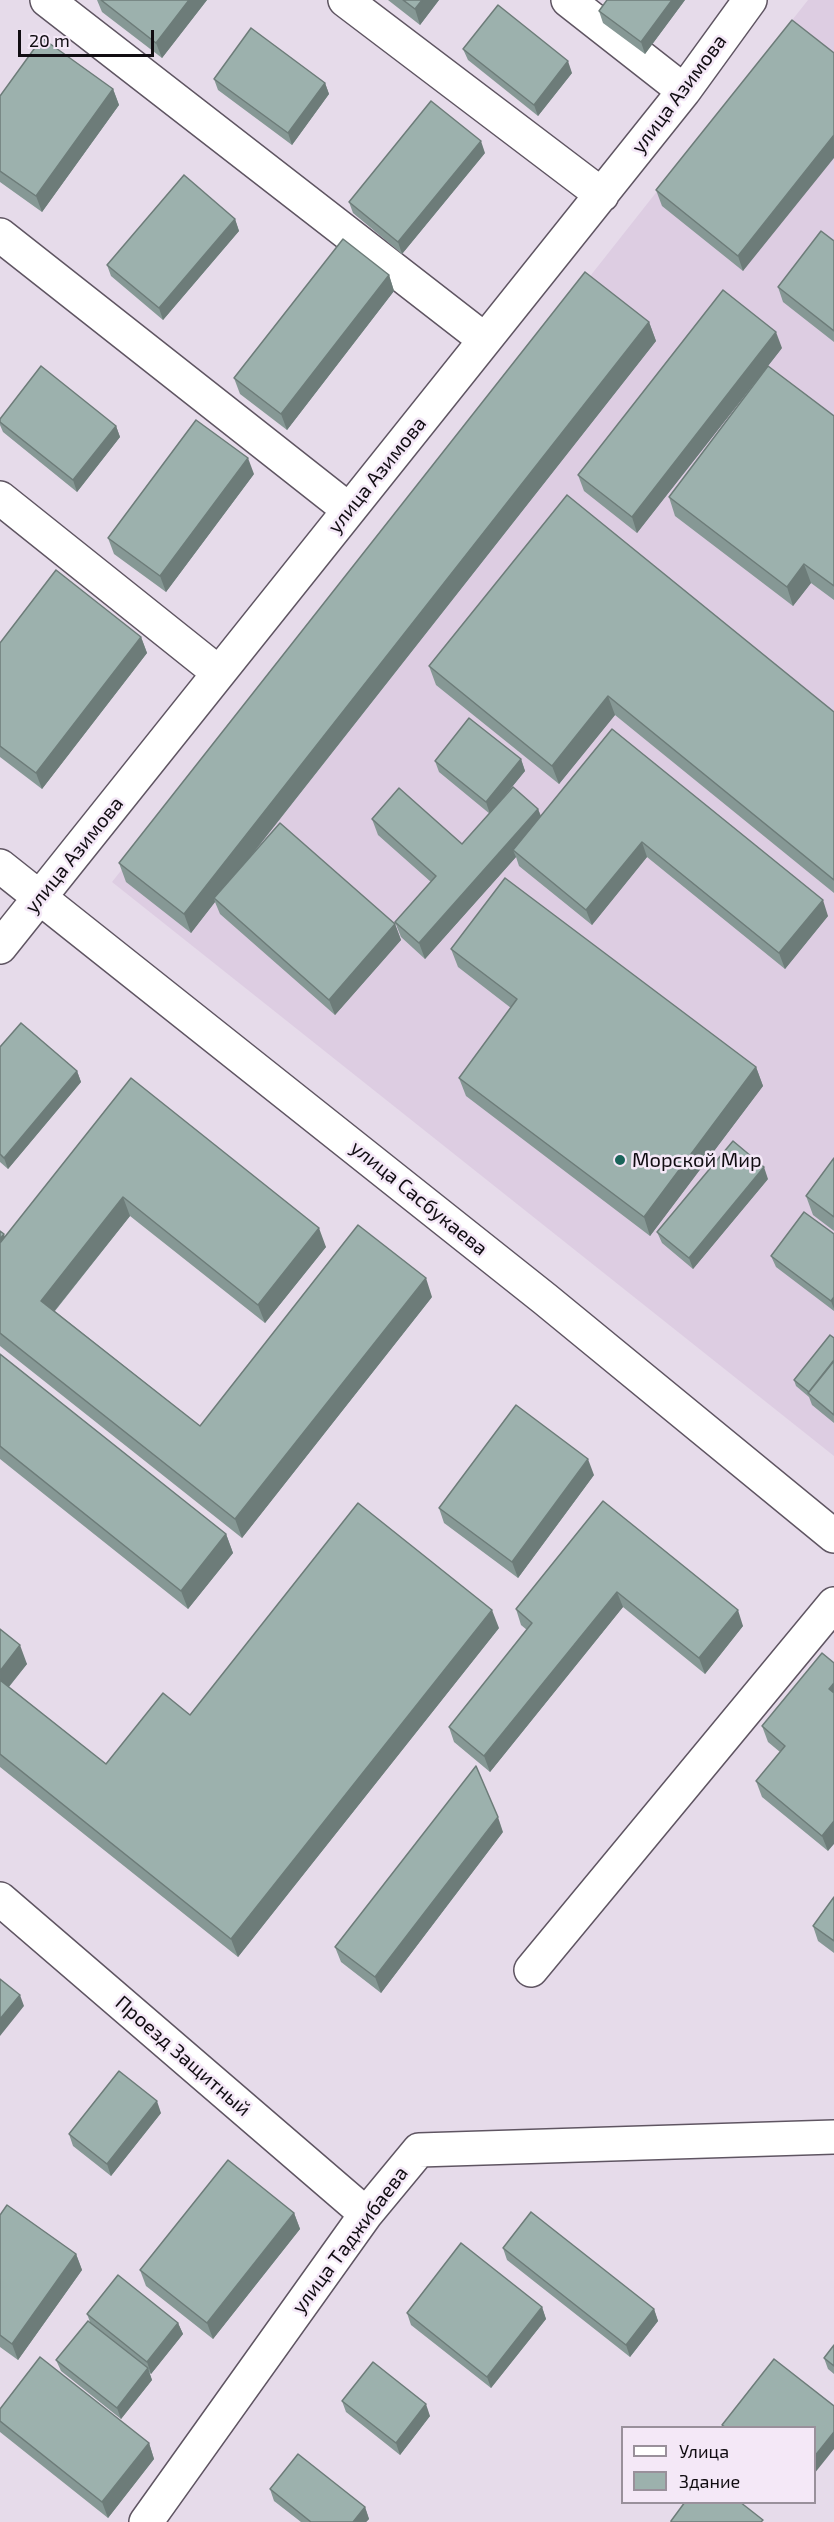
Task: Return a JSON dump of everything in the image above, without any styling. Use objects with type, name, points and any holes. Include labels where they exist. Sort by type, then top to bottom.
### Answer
[{"type":"street","points":[[47,0],[485,340]]},
{"type":"street","points":[[345,0],[602,195]]},
{"type":"street","points":[[568,0],[684,91]]},
{"type":"street","name":"улица Азимова","points":[[0,947],[602,195],[684,91],[750,0]]},
{"type":"street","points":[[0,235],[350,510]]},
{"type":"street","points":[[0,498],[219,673]]},
{"type":"street","name":"улица Сасбукаева","points":[[0,866],[545,1299],[834,1536]]},
{"type":"street","points":[[531,1970],[834,1604]]},
{"type":"street","name":"Проезд Защитный","points":[[0,1899],[366,2214]]},
{"type":"street","name":"улица Таджибаева","points":[[146,2522],[366,2214],[419,2150],[834,2137]]},
{"type":"shaded area","points":[[808,0],[834,0],[834,1456],[112,882]]},
{"type":"building","points":[[101,0],[189,0],[156,43]]},
{"type":"building","points":[[403,0],[422,0],[415,9]]},
{"type":"building","points":[[607,0],[672,0],[641,42],[599,11]]},
{"type":"building","points":[[498,5],[568,61],[534,105],[463,49]]},
{"type":"building","points":[[792,20],[834,53],[834,135],[738,256],[656,190]]},
{"type":"building","points":[[251,28],[325,83],[288,133],[214,79]]},
{"type":"building","points":[[42,38],[113,89],[36,196],[0,171],[0,96]]},
{"type":"building","points":[[431,101],[481,141],[398,242],[349,202]]},
{"type":"building","points":[[184,175],[235,219],[159,308],[107,265]]},
{"type":"building","points":[[821,231],[834,241],[834,331],[778,287]]},
{"type":"building","points":[[343,239],[389,275],[281,414],[234,378]]},
{"type":"building","points":[[585,272],[649,322],[184,914],[119,863]]},
{"type":"building","points":[[723,290],[776,332],[632,517],[578,475]]},
{"type":"building","points":[[41,366],[116,426],[73,480],[0,422]]},
{"type":"building","points":[[768,366],[834,416],[834,586],[804,564],[787,587],[669,497]]},
{"type":"building","points":[[196,420],[248,458],[160,576],[108,538]]},
{"type":"building","points":[[567,495],[834,712],[834,880],[608,696],[552,766],[429,666]]},
{"type":"building","points":[[56,570],[141,637],[36,773],[0,746],[0,643]]},
{"type":"building","points":[[469,718],[521,759],[486,802],[435,761]]},
{"type":"building","points":[[612,729],[823,900],[779,953],[642,842],[586,910],[513,850]]},
{"type":"building","points":[[513,787],[538,809],[419,943],[395,922],[436,876],[372,819],[399,788],[462,844]]},
{"type":"building","points":[[280,823],[395,924],[329,1000],[214,898]]},
{"type":"building","points":[[505,878],[756,1067],[644,1217],[459,1078],[517,999],[451,949]]},
{"type":"building","points":[[21,1023],[77,1071],[4,1158],[0,1154],[0,1047]]},
{"type":"building","points":[[131,1078],[319,1228],[258,1305],[123,1197],[41,1301],[200,1426],[358,1225],[426,1278],[235,1519],[0,1333],[0,1243]]},
{"type":"building","points":[[733,1141],[764,1167],[689,1258],[657,1232]]},
{"type":"building","points":[[834,1158],[834,1217],[806,1196]]},
{"type":"building","points":[[804,1212],[834,1234],[834,1297],[831,1301],[771,1256]]},
{"type":"building","points":[[830,1335],[834,1338],[834,1361],[809,1392],[794,1380]]},
{"type":"building","points":[[0,1354],[226,1534],[181,1591],[0,1446]]},
{"type":"building","points":[[834,1360],[834,1415],[808,1393]]},
{"type":"building","points":[[516,1405],[588,1459],[512,1562],[439,1508]]},
{"type":"building","points":[[603,1501],[738,1610],[699,1658],[617,1592],[484,1756],[449,1727],[532,1623],[516,1609]]},
{"type":"building","points":[[358,1503],[492,1610],[231,1939],[0,1754],[0,1680],[106,1764],[163,1693],[190,1715]]},
{"type":"building","points":[[0,1629],[20,1645],[0,1671]]},
{"type":"building","points":[[822,1653],[834,1663],[834,1683],[829,1689],[834,1693],[834,1821],[822,1836],[756,1781],[785,1746],[762,1726]]},
{"type":"building","points":[[476,1766],[498,1817],[375,1977],[335,1947]]},
{"type":"building","points":[[834,1897],[834,1941],[813,1926]]},
{"type":"building","points":[[0,1979],[20,1995],[0,2019]]},
{"type":"building","points":[[119,2071],[157,2101],[107,2164],[69,2134]]},
{"type":"building","points":[[228,2160],[294,2213],[207,2323],[140,2270]]},
{"type":"building","points":[[7,2205],[76,2254],[12,2344],[0,2335],[0,2215]]},
{"type":"building","points":[[531,2212],[654,2309],[626,2345],[503,2248]]},
{"type":"building","points":[[461,2243],[542,2307],[487,2377],[407,2313]]},
{"type":"building","points":[[118,2275],[178,2323],[147,2362],[87,2314]]},
{"type":"building","points":[[88,2321],[148,2368],[117,2408],[56,2360]]},
{"type":"building","points":[[834,2345],[834,2366],[824,2358]]},
{"type":"building","points":[[40,2357],[149,2443],[102,2502],[0,2421],[0,2409]]},
{"type":"building","points":[[774,2359],[834,2406],[834,2432],[816,2454],[816,2426],[722,2425]]},
{"type":"building","points":[[373,2362],[426,2404],[396,2443],[342,2401]]},
{"type":"building","points":[[298,2454],[365,2507],[353,2522],[311,2522],[270,2489]]},
{"type":"building","points":[[684,2504],[743,2504],[763,2520],[761,2522],[671,2521]]},
{"type":"place","name":"Морской Мир","points":[[620,1160]]}]
